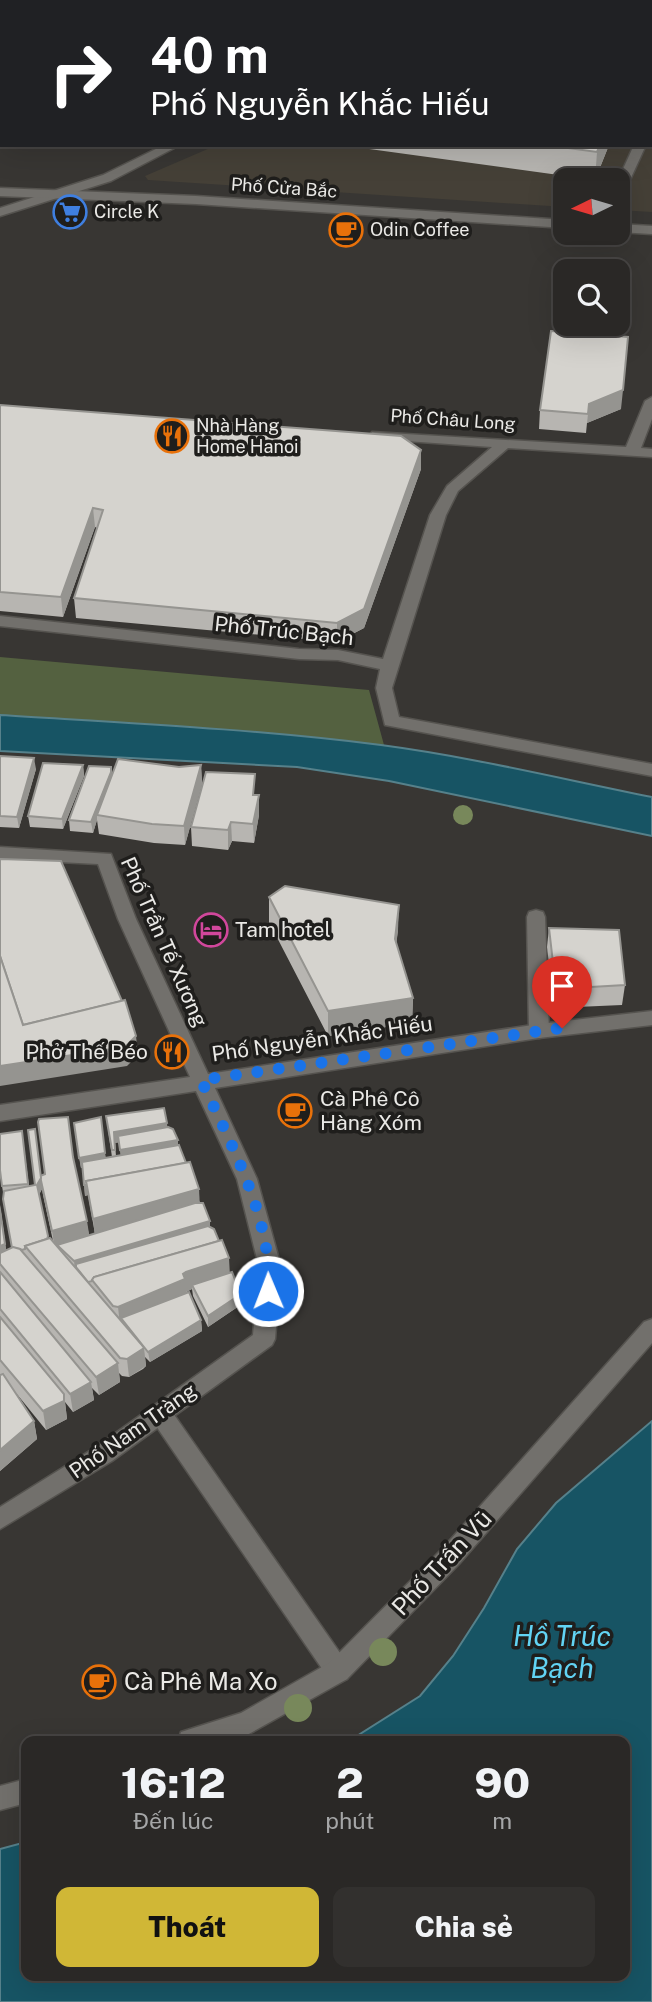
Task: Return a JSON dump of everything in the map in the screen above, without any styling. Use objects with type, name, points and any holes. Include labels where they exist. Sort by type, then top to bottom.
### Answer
[{"type":"street","points":[[0,212],[107,178],[170,147]]},
{"type":"street","points":[[629,168],[638,147]]},
{"type":"street","name":"Phố Cửa Bắc","points":[[0,192],[196,200],[553,223]]},
{"type":"street","points":[[630,229],[652,230]]},
{"type":"street","points":[[632,451],[652,401]]},
{"type":"street","name":"Phố Châu Long","points":[[355,433],[652,453]]},
{"type":"street","points":[[505,443],[452,489],[438,514],[384,688],[391,721],[652,770]]},
{"type":"street","name":"Phố Trúc Bạch","points":[[0,621],[299,654],[338,655],[389,666]]},
{"type":"street","name":"Phố Trần Tế Xương","points":[[0,853],[105,858],[127,919],[247,1180],[270,1267],[264,1339]]},
{"type":"street","points":[[536,917],[539,1031]]},
{"type":"street","name":"Phố Nguyễn Khắc Hiếu","points":[[0,1113],[201,1080],[539,1031],[652,1018]]},
{"type":"street","name":"Phố Trấn Vũ","points":[[206,1736],[247,1723],[338,1671],[451,1556],[652,1328]]},
{"type":"street","name":"Phố Nam Tràng","points":[[0,1519],[104,1454],[264,1339]]},
{"type":"street","points":[[160,1413],[338,1671]]},
{"type":"street","points":[[0,1798],[21,1792]]},
{"type":"shaded area","points":[[212,147],[652,147],[652,212],[630,211],[630,168],[553,168],[553,206],[148,180],[145,176]]},
{"type":"green space","points":[[0,657],[369,690],[384,745],[291,735],[0,715]]},
{"type":"water","points":[[0,715],[286,735],[381,745],[449,756],[652,797],[652,836],[389,781],[297,767],[0,751]]},
{"type":"water","name":"Hồ Trúc Bạch","points":[[652,1421],[652,2002],[0,2002],[0,1849],[21,1843],[21,1981],[630,1981],[630,1736],[357,1736],[420,1696],[453,1656],[517,1549],[556,1503]]},
{"type":"building","points":[[561,147],[599,147],[597,152]]},
{"type":"building","points":[[551,331],[553,336],[628,337],[623,390],[589,404],[588,414],[540,410]]},
{"type":"building","points":[[0,405],[401,436],[421,450],[364,609],[337,623],[74,598],[103,510],[93,508],[61,597],[0,592]]},
{"type":"building","points":[[0,756],[34,758],[17,817],[0,816]]},
{"type":"building","points":[[118,759],[179,767],[201,765],[184,826],[97,815]]},
{"type":"building","points":[[43,763],[83,765],[62,819],[28,816]]},
{"type":"building","points":[[89,766],[111,767],[111,772],[91,822],[69,820]]},
{"type":"building","points":[[206,772],[255,774],[253,795],[259,795],[253,824],[231,822],[228,830],[191,827]]},
{"type":"building","points":[[0,859],[61,861],[122,1001],[23,1025],[0,956]]},
{"type":"building","points":[[285,886],[399,905],[395,939],[413,998],[328,1011],[269,897]]},
{"type":"building","points":[[549,928],[619,930],[625,985],[556,989]]},
{"type":"building","points":[[0,956],[23,1025],[125,1000],[136,1036],[125,1047],[0,1066]]},
{"type":"building","points":[[164,1108],[167,1123],[114,1132],[115,1150],[112,1150],[106,1116]]},
{"type":"building","points":[[68,1117],[73,1157],[87,1221],[52,1231],[40,1176],[45,1174],[38,1122],[39,1119]]},
{"type":"building","points":[[101,1117],[105,1153],[79,1158],[74,1123]]},
{"type":"building","points":[[168,1127],[173,1129],[178,1140],[120,1150],[118,1136]]},
{"type":"building","points":[[35,1129],[41,1178],[37,1185],[48,1236],[47,1239],[25,1246],[22,1250],[12,1248],[3,1199],[4,1191],[35,1185],[28,1130]]},
{"type":"building","points":[[22,1131],[28,1184],[2,1186],[0,1134]]},
{"type":"building","points":[[179,1145],[186,1163],[86,1181],[87,1185],[84,1185],[82,1162]]},
{"type":"building","points":[[190,1162],[199,1189],[93,1219],[86,1181]]},
{"type":"building","points":[[195,1203],[203,1203],[210,1221],[74,1261],[57,1245]]},
{"type":"building","points":[[0,1210],[5,1244],[0,1246]]},
{"type":"building","points":[[208,1226],[214,1229],[219,1241],[94,1277],[93,1281],[88,1282],[76,1267],[76,1264]]},
{"type":"building","points":[[50,1238],[144,1348],[127,1359],[120,1358],[25,1246]]},
{"type":"building","points":[[222,1240],[229,1258],[186,1272],[183,1274],[185,1279],[118,1307],[113,1306],[92,1280],[94,1277]]},
{"type":"building","points":[[13,1247],[20,1249],[118,1363],[96,1377],[0,1264],[0,1253]]},
{"type":"building","points":[[0,1272],[91,1382],[70,1394],[0,1309]]},
{"type":"building","points":[[232,1272],[241,1294],[208,1316],[192,1285]]},
{"type":"building","points":[[189,1292],[201,1320],[148,1352],[121,1318]]},
{"type":"building","points":[[0,1317],[64,1394],[64,1401],[43,1411],[0,1360]]},
{"type":"building","points":[[3,1374],[34,1421],[0,1450],[0,1375]]},
{"type":"place","name":"Circle K","points":[[70,212]]},
{"type":"place","name":"Odin Coffee","points":[[346,230]]},
{"type":"place","name":"Nhà Hàng Home Hanoi","points":[[172,436]]},
{"type":"place","name":"Tam hotel","points":[[211,930]]},
{"type":"place","name":"Phở Thế Béo","points":[[172,1052]]},
{"type":"place","name":"Cà Phê Cô Hàng Xóm","points":[[295,1111]]},
{"type":"place","name":"Cà Phê Ma Xo","points":[[99,1682]]},
{"type":"route","points":[[268,1291],[270,1267],[247,1180],[201,1080],[562,1028]]}]
